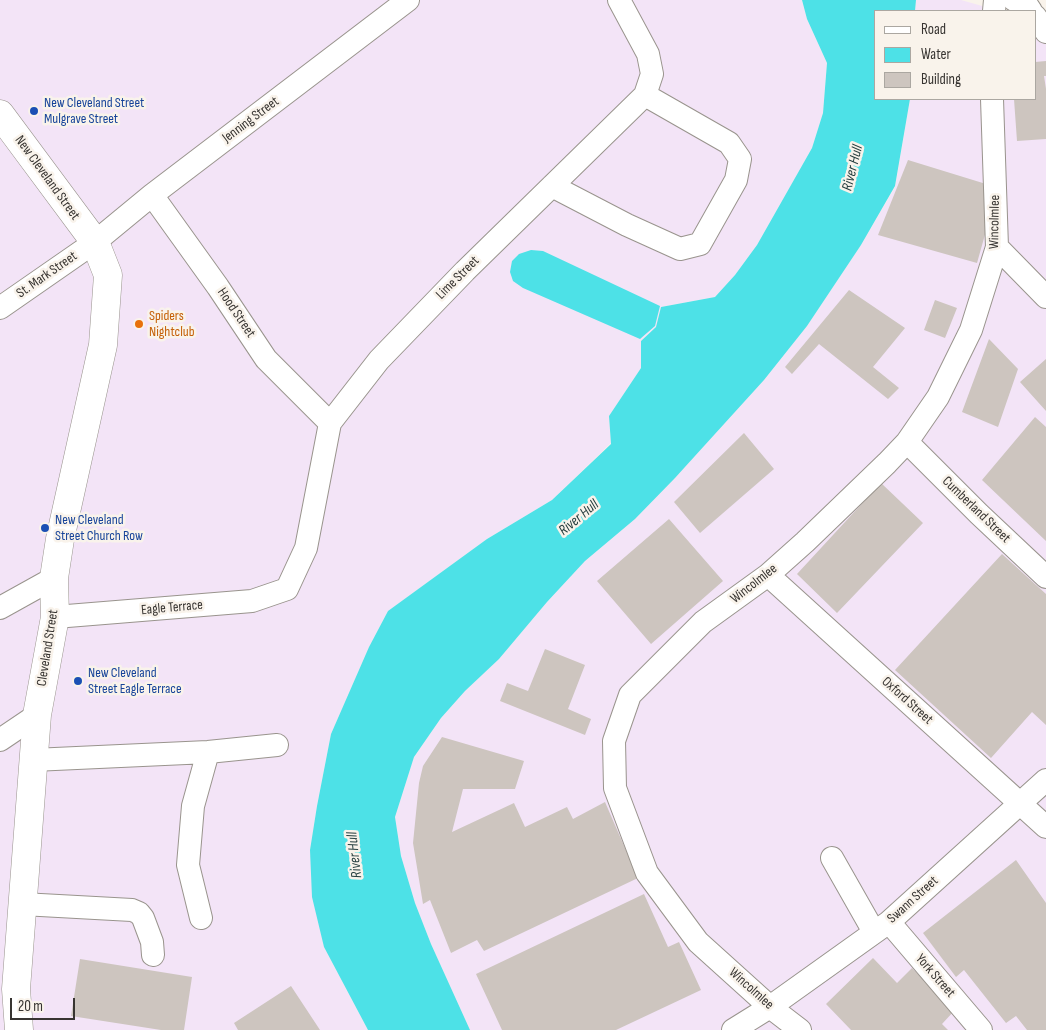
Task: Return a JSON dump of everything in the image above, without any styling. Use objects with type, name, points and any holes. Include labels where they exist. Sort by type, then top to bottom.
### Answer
[{"type":"main road","name":"New Cleveland Street","points":[[0,116],[95,242]]},
{"type":"main road","name":"Cleveland Street","points":[[18,1030],[8,988],[22,904],[37,715],[56,617],[54,578],[60,538],[103,345],[108,275],[95,242]]},
{"type":"street","name":"Jenning Street","points":[[95,242],[152,195],[408,0]]},
{"type":"street","points":[[552,186],[627,225],[680,249],[700,244],[736,180],[740,159],[730,144],[645,95],[652,74],[648,54],[620,0]]},
{"type":"street","points":[[1014,0],[1027,5],[1030,10]]},
{"type":"street","points":[[1036,17],[1046,32]]},
{"type":"street","name":"Lime Street","points":[[286,589],[306,548],[330,423],[379,360],[465,271],[645,95]]},
{"type":"street","name":"Wincolmlee","points":[[800,1030],[770,1007],[698,942],[647,873],[615,788],[614,741],[630,695],[703,622],[768,574],[812,536],[907,442],[938,397],[971,330],[997,247],[992,100]]},
{"type":"street","name":"Hood Street","points":[[152,195],[218,287],[266,359],[330,423]]},
{"type":"street","name":"St. Mark Street","points":[[0,308],[95,242]]},
{"type":"street","points":[[997,247],[1046,297]]},
{"type":"street","name":"Cumberland Street","points":[[907,442],[1046,577]]},
{"type":"street","name":"Oxford Street","points":[[768,574],[1046,827]]},
{"type":"street","points":[[2,607],[54,578]]},
{"type":"street","name":"Eagle Terrace","points":[[56,617],[252,601],[286,589]]},
{"type":"street","points":[[0,740],[37,715]]},
{"type":"street","points":[[33,760],[208,752],[278,744]]},
{"type":"street","points":[[201,918],[188,864],[193,806],[208,752]]},
{"type":"street","name":"Swann Street","points":[[733,1030],[770,1007],[882,927],[1046,780]]},
{"type":"street","name":"York Street","points":[[832,858],[882,927],[981,1030]]},
{"type":"street","points":[[22,904],[132,910],[144,918],[152,942],[153,955]]},
{"type":"shaded area","points":[[0,0],[802,0],[807,19],[827,63],[823,113],[812,148],[757,245],[735,275],[715,297],[661,307],[656,327],[641,341],[641,368],[609,416],[611,443],[552,500],[487,539],[388,611],[369,647],[331,734],[310,850],[324,947],[368,1030],[0,1030]]},
{"type":"shaded area","points":[[916,0],[961,0],[996,10],[915,10]]},
{"type":"shaded area","points":[[1036,21],[1046,25],[1046,1030],[470,1030],[431,944],[415,903],[401,856],[395,817],[414,757],[441,718],[465,691],[499,659],[547,602],[585,561],[635,519],[764,380],[807,326],[861,245],[895,187],[910,100],[1036,100]]},
{"type":"water","name":"River Hull","points":[[802,0],[916,0],[915,10],[874,10],[874,100],[910,100],[895,186],[861,245],[807,326],[764,380],[635,519],[585,561],[547,602],[499,659],[465,691],[441,718],[414,757],[395,817],[401,856],[415,903],[431,944],[470,1030],[368,1030],[324,947],[312,897],[310,850],[331,734],[369,647],[388,611],[487,539],[552,500],[611,444],[609,416],[641,368],[641,341],[656,327],[661,307],[715,297],[735,275],[757,245],[812,148],[823,113],[827,63],[807,19]]},
{"type":"water","points":[[531,250],[543,251],[660,306],[655,326],[640,339],[523,288],[513,281],[510,272],[512,261],[519,254]]},
{"type":"building","points":[[1046,61],[1046,76],[1044,76],[1046,89],[1046,139],[1017,141],[1014,100],[1036,100],[1036,62]]},
{"type":"building","points":[[908,160],[986,184],[986,231],[977,263],[878,235]]},
{"type":"building","points":[[849,290],[905,328],[873,367],[899,388],[888,399],[819,344],[792,374],[785,367]]},
{"type":"building","points":[[935,300],[957,308],[945,338],[924,330]]},
{"type":"building","points":[[989,339],[1018,369],[998,427],[962,412]]},
{"type":"building","points":[[1046,359],[1046,411],[1020,382]]},
{"type":"building","points":[[1035,417],[1046,427],[1046,541],[982,480]]},
{"type":"building","points":[[744,433],[774,469],[700,533],[674,502]]},
{"type":"building","points":[[881,483],[923,523],[837,613],[797,574]]},
{"type":"building","points":[[669,519],[723,581],[651,644],[597,581]]},
{"type":"building","points":[[1002,554],[1046,594],[1046,725],[1032,712],[991,758],[895,670]]},
{"type":"building","points":[[545,649],[585,665],[568,709],[591,719],[585,735],[500,701],[507,683],[528,691]]},
{"type":"building","points":[[442,737],[524,761],[515,789],[463,789],[452,832],[514,803],[525,827],[567,807],[573,819],[605,802],[638,878],[484,951],[477,940],[451,953],[430,900],[423,904],[413,843],[419,783],[423,766]]},
{"type":"building","points":[[1016,860],[1046,903],[1046,1030],[1027,1030],[1016,1016],[1006,1023],[964,970],[956,977],[923,933]]},
{"type":"building","points":[[644,894],[668,947],[679,942],[701,990],[616,1030],[502,1030],[476,974]]},
{"type":"building","points":[[873,958],[897,983],[912,968],[954,1011],[942,1024],[948,1030],[851,1030],[826,1004]]},
{"type":"building","points":[[80,959],[192,977],[184,1030],[161,1030],[71,1016]]},
{"type":"building","points":[[291,986],[320,1030],[238,1030],[234,1023]]},
{"type":"place","name":"New Cleveland Street Mulgrave Street","points":[[34,111]]},
{"type":"place","name":"Spiders Nightclub","points":[[139,324]]},
{"type":"place","name":"New Cleveland Street Church Row","points":[[45,528]]},
{"type":"place","name":"New Cleveland Street Eagle Terrace","points":[[78,681]]}]
